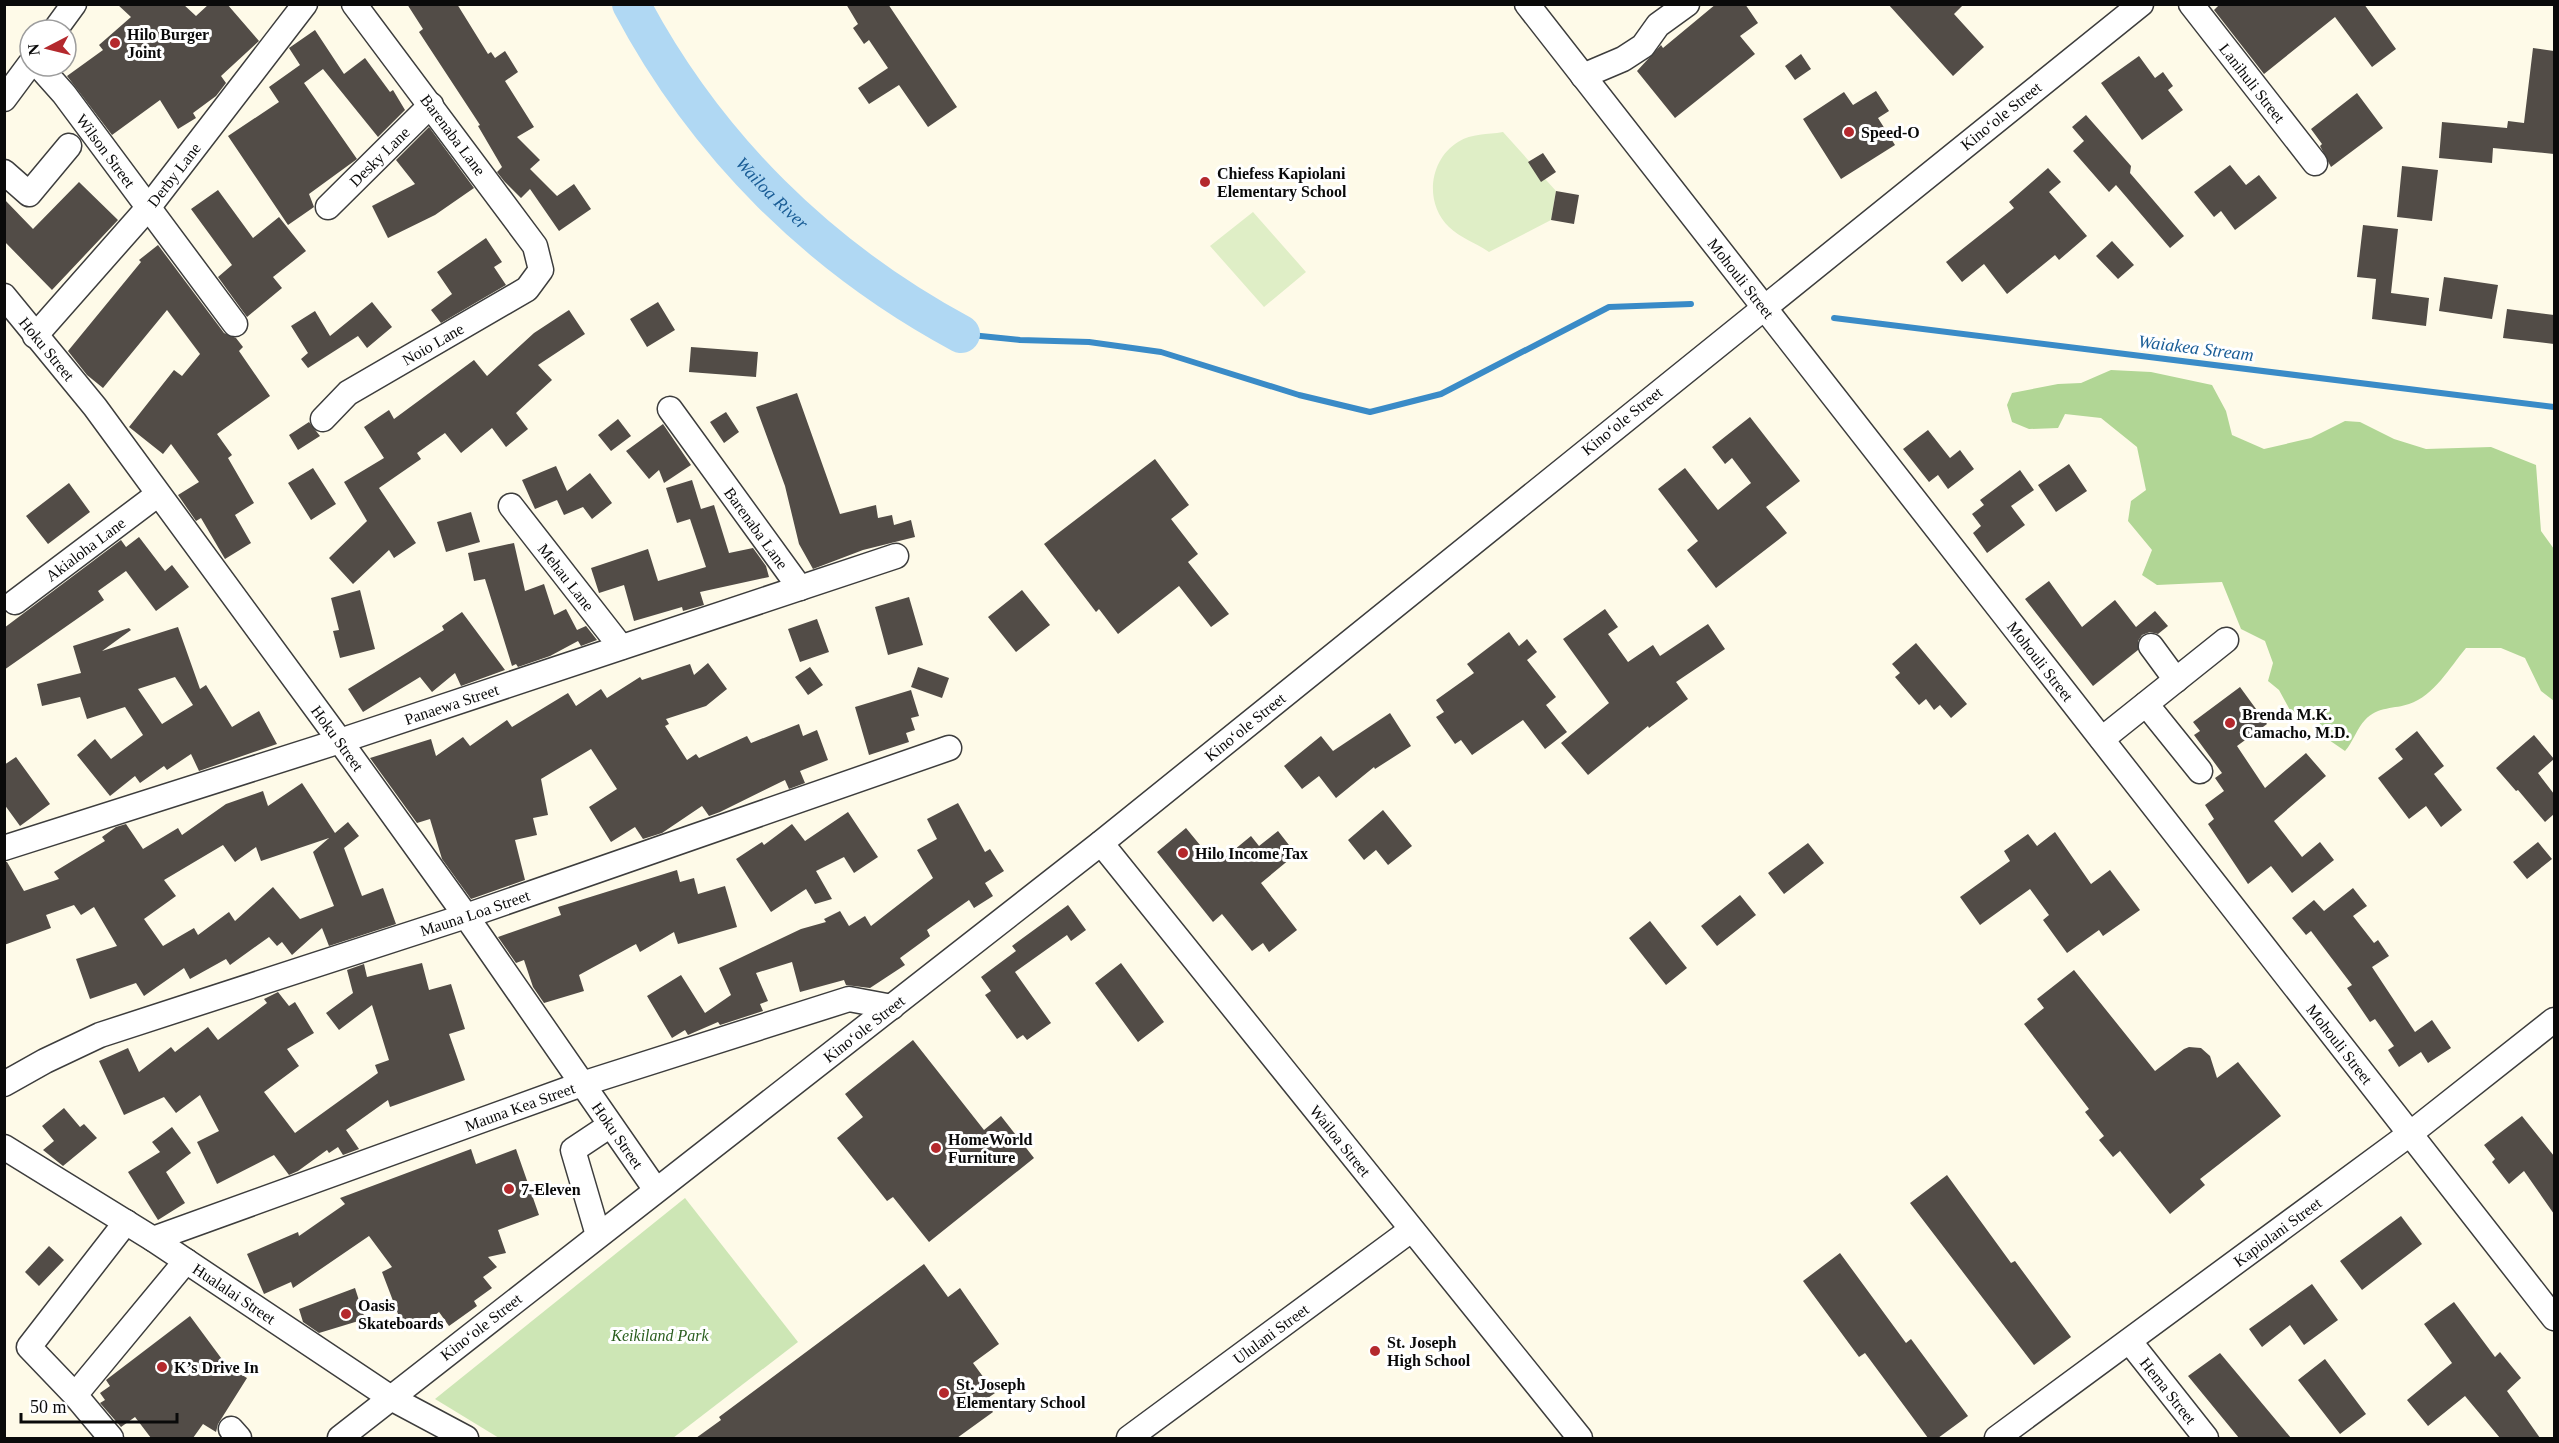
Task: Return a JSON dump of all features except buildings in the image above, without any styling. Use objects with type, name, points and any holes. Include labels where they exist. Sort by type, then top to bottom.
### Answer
[{"type":"street","points":[[64,18],[74,4]]},
{"type":"street","name":"Derby Lane","points":[[35,336],[148,208],[305,4]]},
{"type":"street","name":"Barenaba Lane","points":[[354,4],[535,246],[541,270]]},
{"type":"street","name":"Mohouli Street","points":[[1527,4],[2554,1318]]},
{"type":"street","points":[[1583,76],[1623,59],[1643,46],[1658,25],[1687,4]]},
{"type":"street","name":"Kinoʻole Street","points":[[340,1438],[1101,843],[2141,4]]},
{"type":"street","name":"Lanihuli Street","points":[[2191,4],[2315,163]]},
{"type":"street","points":[[4,99],[20,78]]},
{"type":"street","name":"Wilson Street","points":[[50,78],[235,324]]},
{"type":"street","name":"Desky Lane","points":[[328,207],[431,105]]},
{"type":"street","points":[[4,172],[29,194],[69,146]]},
{"type":"street","name":"Noio Lane","points":[[323,419],[348,393],[527,289],[541,270]]},
{"type":"street","name":"Hoku Street","points":[[4,296],[95,407],[157,495],[340,741],[466,916],[582,1083],[609,1126],[656,1190]]},
{"type":"street","name":"Barenaba Lane","points":[[670,409],[800,588]]},
{"type":"street","name":"Akialoha Lane","points":[[15,602],[157,495]]},
{"type":"street","name":"Mehau Lane","points":[[511,506],[621,647]]},
{"type":"street","name":"Panaewa Street","points":[[4,848],[340,741],[896,556]]},
{"type":"street","points":[[2102,739],[2226,640]]},
{"type":"street","points":[[2151,646],[2176,680]]},
{"type":"street","points":[[2146,704],[2200,771]]},
{"type":"street","name":"Mauna Loa Street","points":[[4,1084],[45,1061],[100,1035],[466,916],[949,748]]},
{"type":"street","name":"Wailoa Street","points":[[1101,843],[1580,1438]]},
{"type":"street","name":"Mauna Kea Street","points":[[153,1239],[582,1083],[849,999],[892,1007]]},
{"type":"street","name":"Kapiolani Street","points":[[1997,1438],[2411,1134],[2554,1020]]},
{"type":"street","points":[[598,1235],[573,1150],[609,1126]]},
{"type":"street","name":"Hualalai Street","points":[[4,1146],[153,1239],[391,1398],[466,1438]]},
{"type":"street","points":[[111,1438],[75,1395],[29,1347],[126,1222]]},
{"type":"street","name":"Ululani Street","points":[[1129,1438],[1411,1230]]},
{"type":"street","points":[[75,1395],[186,1261]]},
{"type":"street","name":"Hema Street","points":[[2130,1342],[2206,1438]]},
{"type":"green space","points":[[1503,132],[1556,191],[1551,220],[1489,252],[1453,231],[1441,217],[1433,194],[1433,182],[1441,160],[1458,142],[1474,136]]},
{"type":"green space","points":[[1253,212],[1306,272],[1264,307],[1210,246]]},
{"type":"green space","points":[[2111,370],[2151,372],[2212,385],[2226,411],[2232,435],[2264,449],[2311,438],[2345,421],[2360,422],[2394,439],[2426,449],[2491,447],[2536,465],[2541,531],[2554,549],[2554,701],[2541,691],[2525,658],[2501,648],[2466,648],[2426,695],[2409,704],[2381,710],[2370,715],[2362,723],[2345,751],[2329,740],[2313,711],[2291,712],[2279,690],[2268,681],[2273,663],[2265,641],[2241,629],[2222,582],[2157,585],[2142,575],[2152,550],[2128,521],[2131,501],[2146,490],[2137,447],[2101,418],[2065,414],[2058,428],[2029,429],[2012,422],[2007,405],[2012,393],[2058,384],[2081,383]]},
{"type":"green space","name":"Keikiland Park","points":[[685,1198],[798,1342],[673,1438],[499,1438],[435,1399]]},
{"type":"waterway","name":"Wailoa River","points":[[631,4],[661,56],[694,105],[731,151],[771,194],[814,234],[860,270],[909,304],[961,334]]},
{"type":"waterway","points":[[961,334],[1020,340],[1089,342],[1161,352],[1299,395],[1370,412],[1441,394],[1609,307],[1691,304]]},
{"type":"waterway","name":"Waiakea Stream","points":[[1834,318],[2554,407]]},
{"type":"place","name":"Hilo Burger Joint","points":[[115,43]]},
{"type":"place","name":"Speed-O","points":[[1849,132]]},
{"type":"place","name":"Chiefess Kapiolani Elementary School","points":[[1205,182]]},
{"type":"place","name":"Brenda M.K. Camacho, M.D.","points":[[2230,723]]},
{"type":"place","name":"Hilo Income Tax","points":[[1183,853]]},
{"type":"place","name":"HomeWorld Furniture","points":[[936,1148]]},
{"type":"place","name":"7-Eleven","points":[[509,1189]]},
{"type":"place","name":"Oasis Skateboards","points":[[346,1314]]},
{"type":"place","name":"St. Joseph High School","points":[[1375,1351]]},
{"type":"place","name":"K’s Drive In","points":[[162,1367]]},
{"type":"place","name":"St. Joseph Elementary School","points":[[944,1393]]}]
